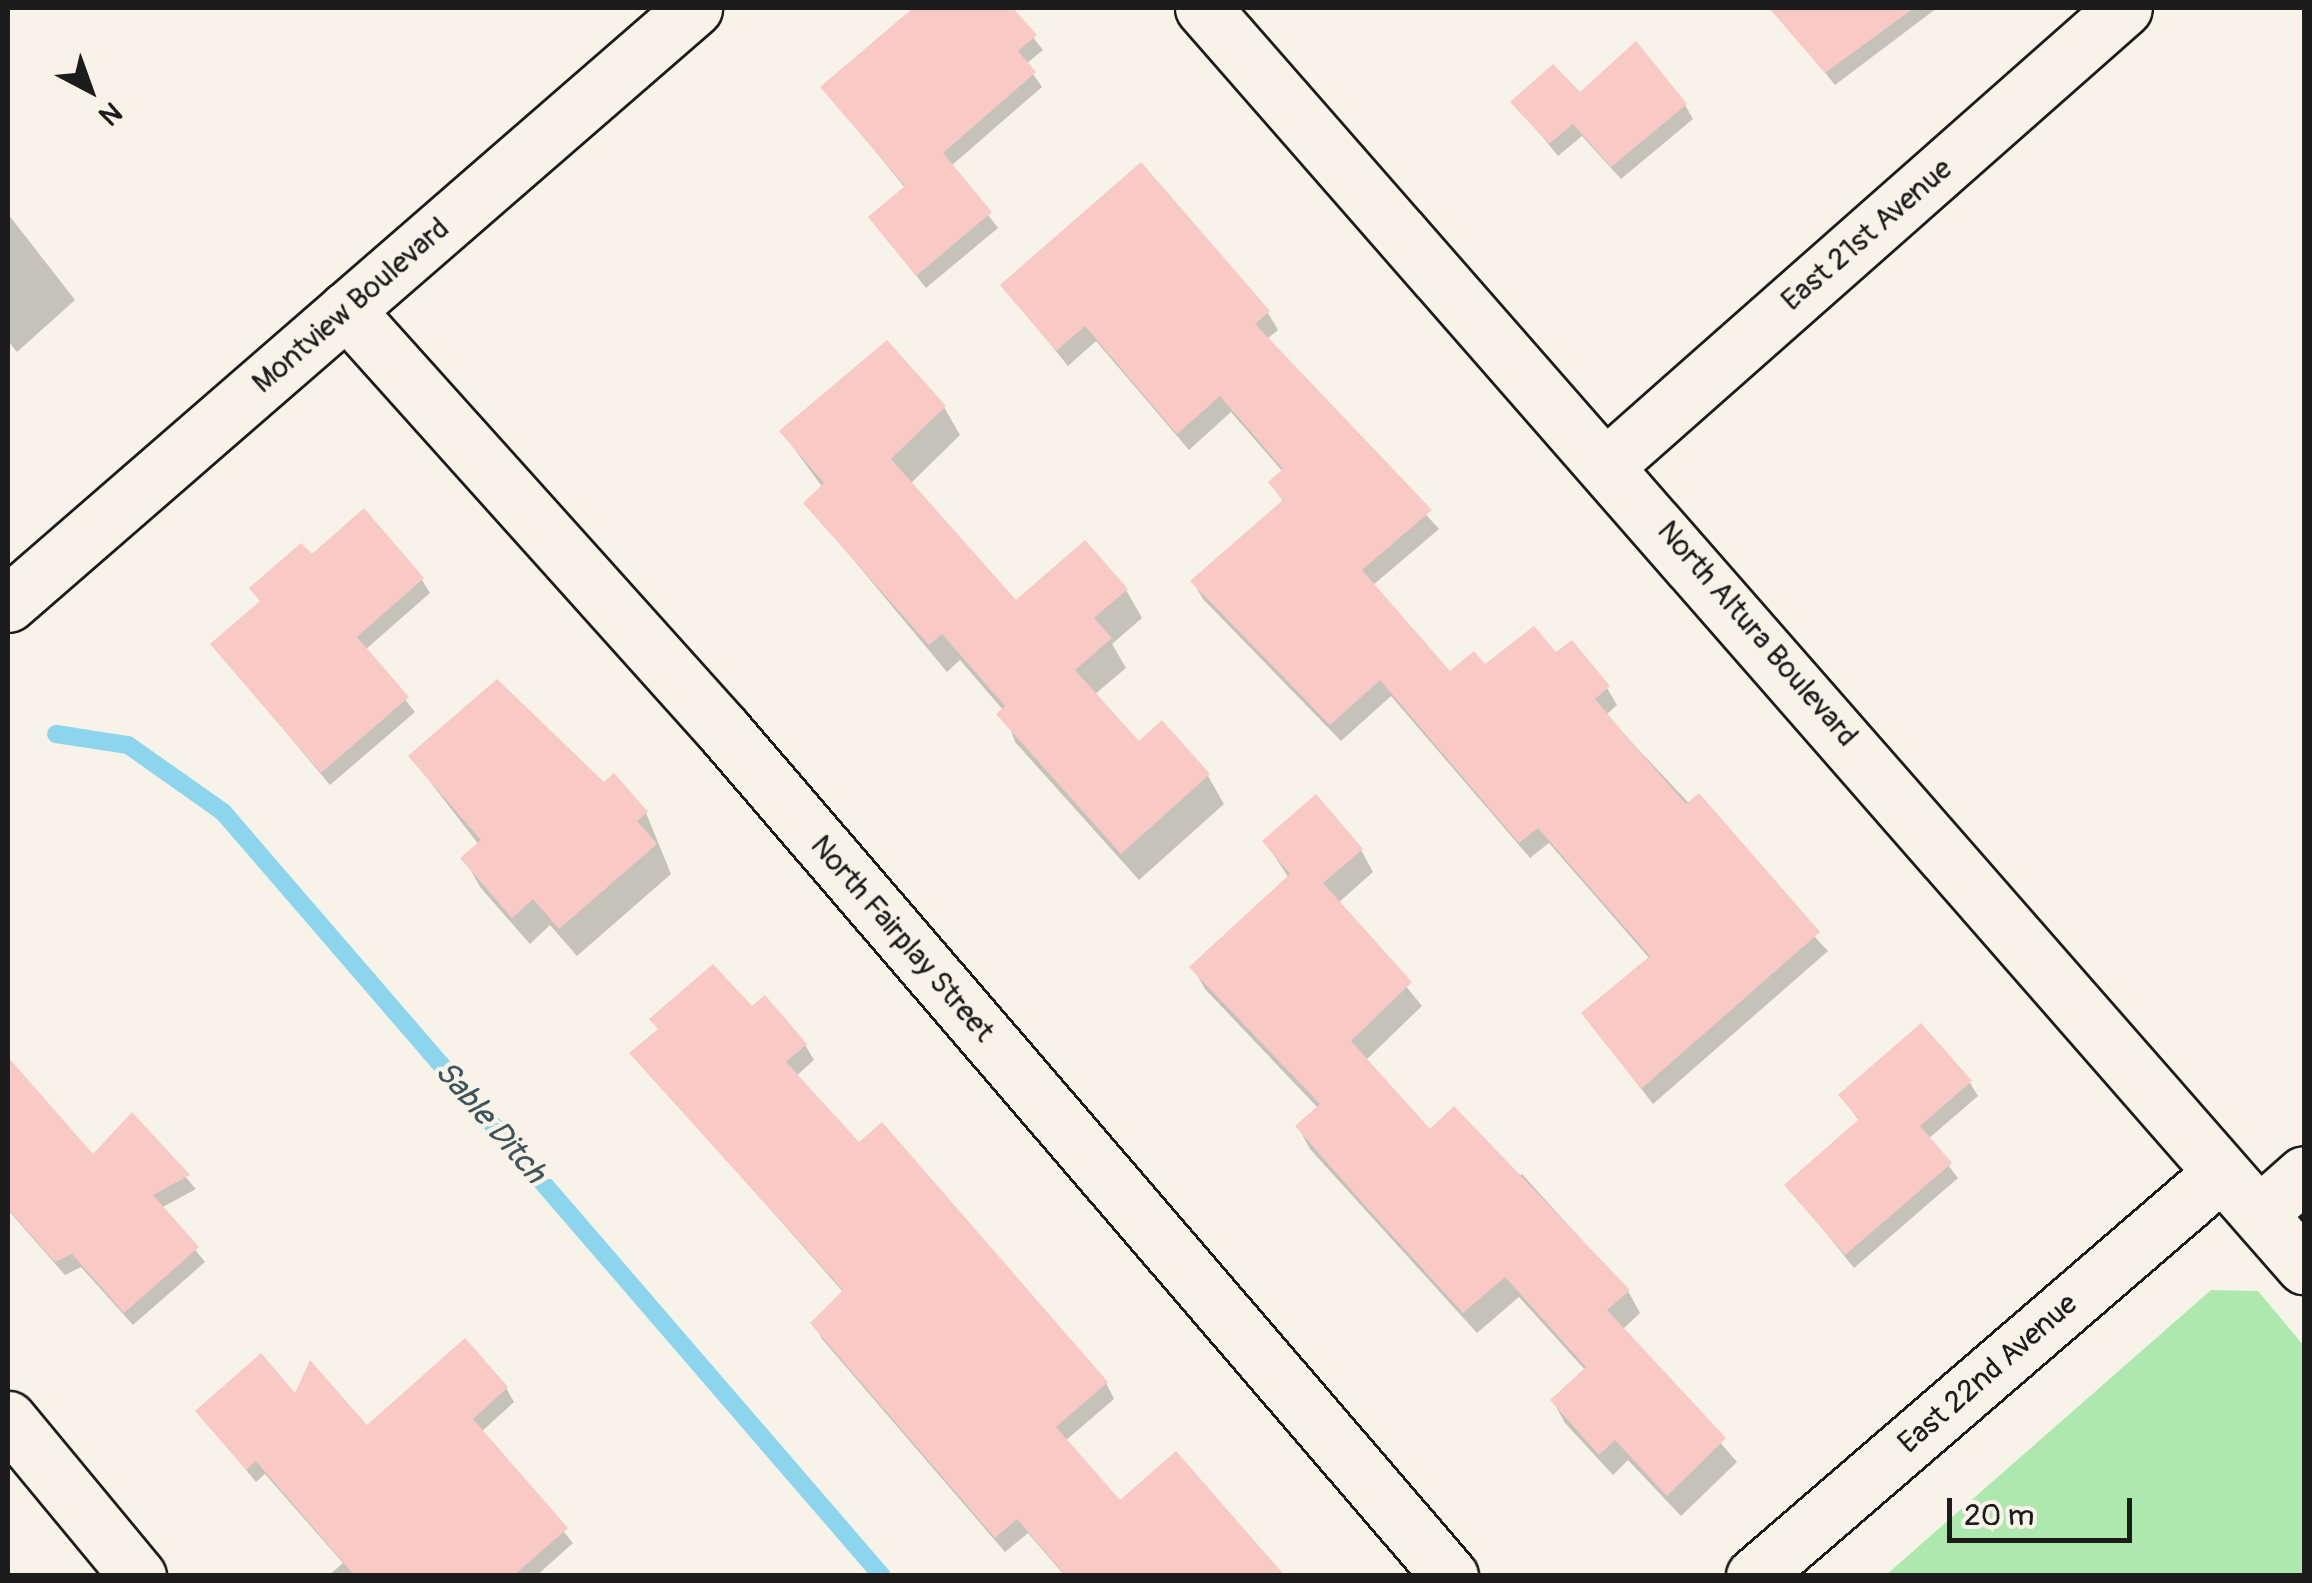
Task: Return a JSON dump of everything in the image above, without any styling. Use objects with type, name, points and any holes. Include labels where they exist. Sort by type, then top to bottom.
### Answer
[{"type":"street","name":"Montview Boulevard","points":[[8,604],[694,8]]},
{"type":"street","name":"North Altura Boulevard","points":[[1204,8],[1609,462],[2304,1266]]},
{"type":"street","name":"East 21st Avenue","points":[[1609,462],[2124,8]]},
{"type":"street","name":"North Fairplay Street","points":[[346,310],[724,732],[1450,1576]]},
{"type":"street","name":"East 22nd Avenue","points":[[1754,1576],[2221,1173]]},
{"type":"street","points":[[2261,1212],[2304,1174]]},
{"type":"street","points":[[8,1419],[138,1576]]},
{"type":"green space","points":[[2211,1290],[2258,1291],[2304,1346],[2304,1575],[1886,1575]]},
{"type":"building","points":[[913,8],[1013,8],[1037,35],[1018,51],[1036,72],[943,153],[992,212],[916,276],[868,217],[905,186],[820,87]]},
{"type":"building","points":[[1769,8],[1914,8],[1825,73]]},
{"type":"building","points":[[1636,41],[1687,104],[1611,167],[1573,124],[1549,144],[1510,102],[1553,64],[1580,92]]},
{"type":"building","points":[[1141,162],[1270,311],[1255,324],[1432,510],[1362,570],[1450,671],[1474,651],[1485,664],[1534,626],[1556,652],[1572,640],[1610,686],[1595,699],[1633,744],[1686,804],[1699,793],[1820,932],[1641,1089],[1581,1013],[1650,956],[1538,828],[1519,843],[1380,680],[1330,725],[1190,581],[1283,500],[1268,482],[1283,469],[1220,396],[1177,434],[1085,326],[1056,351],[1000,285]]},
{"type":"building","points":[[887,340],[946,406],[891,459],[1016,600],[1085,540],[1128,589],[1094,618],[1112,638],[1075,670],[1139,741],[1162,720],[1210,774],[1121,854],[996,714],[1005,706],[942,634],[929,645],[803,503],[824,483],[779,431]]},
{"type":"building","points":[[364,508],[424,578],[357,637],[409,697],[321,773],[210,644],[260,601],[249,588],[301,543],[312,554]]},
{"type":"building","points":[[497,679],[604,782],[614,773],[648,812],[637,821],[657,844],[559,929],[533,899],[512,918],[460,858],[481,840],[408,756]]},
{"type":"building","points":[[1316,794],[1363,849],[1323,883],[1412,982],[1351,1041],[1430,1129],[1454,1106],[1630,1290],[1607,1310],[1726,1438],[1667,1496],[1615,1440],[1599,1455],[1550,1400],[1586,1367],[1505,1277],[1463,1313],[1368,1209],[1295,1126],[1320,1104],[1189,967],[1290,874],[1262,841]]},
{"type":"building","points":[[713,964],[752,1006],[765,995],[807,1044],[786,1062],[859,1142],[882,1122],[1108,1382],[1056,1427],[1120,1500],[1176,1451],[1285,1576],[1066,1576],[1017,1519],[995,1538],[810,1323],[843,1290],[629,1053],[658,1029],[649,1019]]},
{"type":"building","points":[[1921,1023],[1972,1081],[1920,1126],[1952,1163],[1845,1255],[1784,1185],[1859,1119],[1838,1095]]},
{"type":"building","points":[[8,1057],[93,1154],[132,1112],[190,1175],[153,1195],[199,1247],[124,1313],[72,1254],[55,1262],[8,1209]]},
{"type":"building","points":[[465,1338],[508,1387],[473,1419],[568,1528],[513,1576],[355,1576],[256,1461],[246,1470],[195,1411],[261,1353],[295,1393],[310,1360],[367,1425]]},
{"type":"waterway","name":"Sable Ditch","points":[[56,734],[128,745],[223,812],[882,1576]]}]
